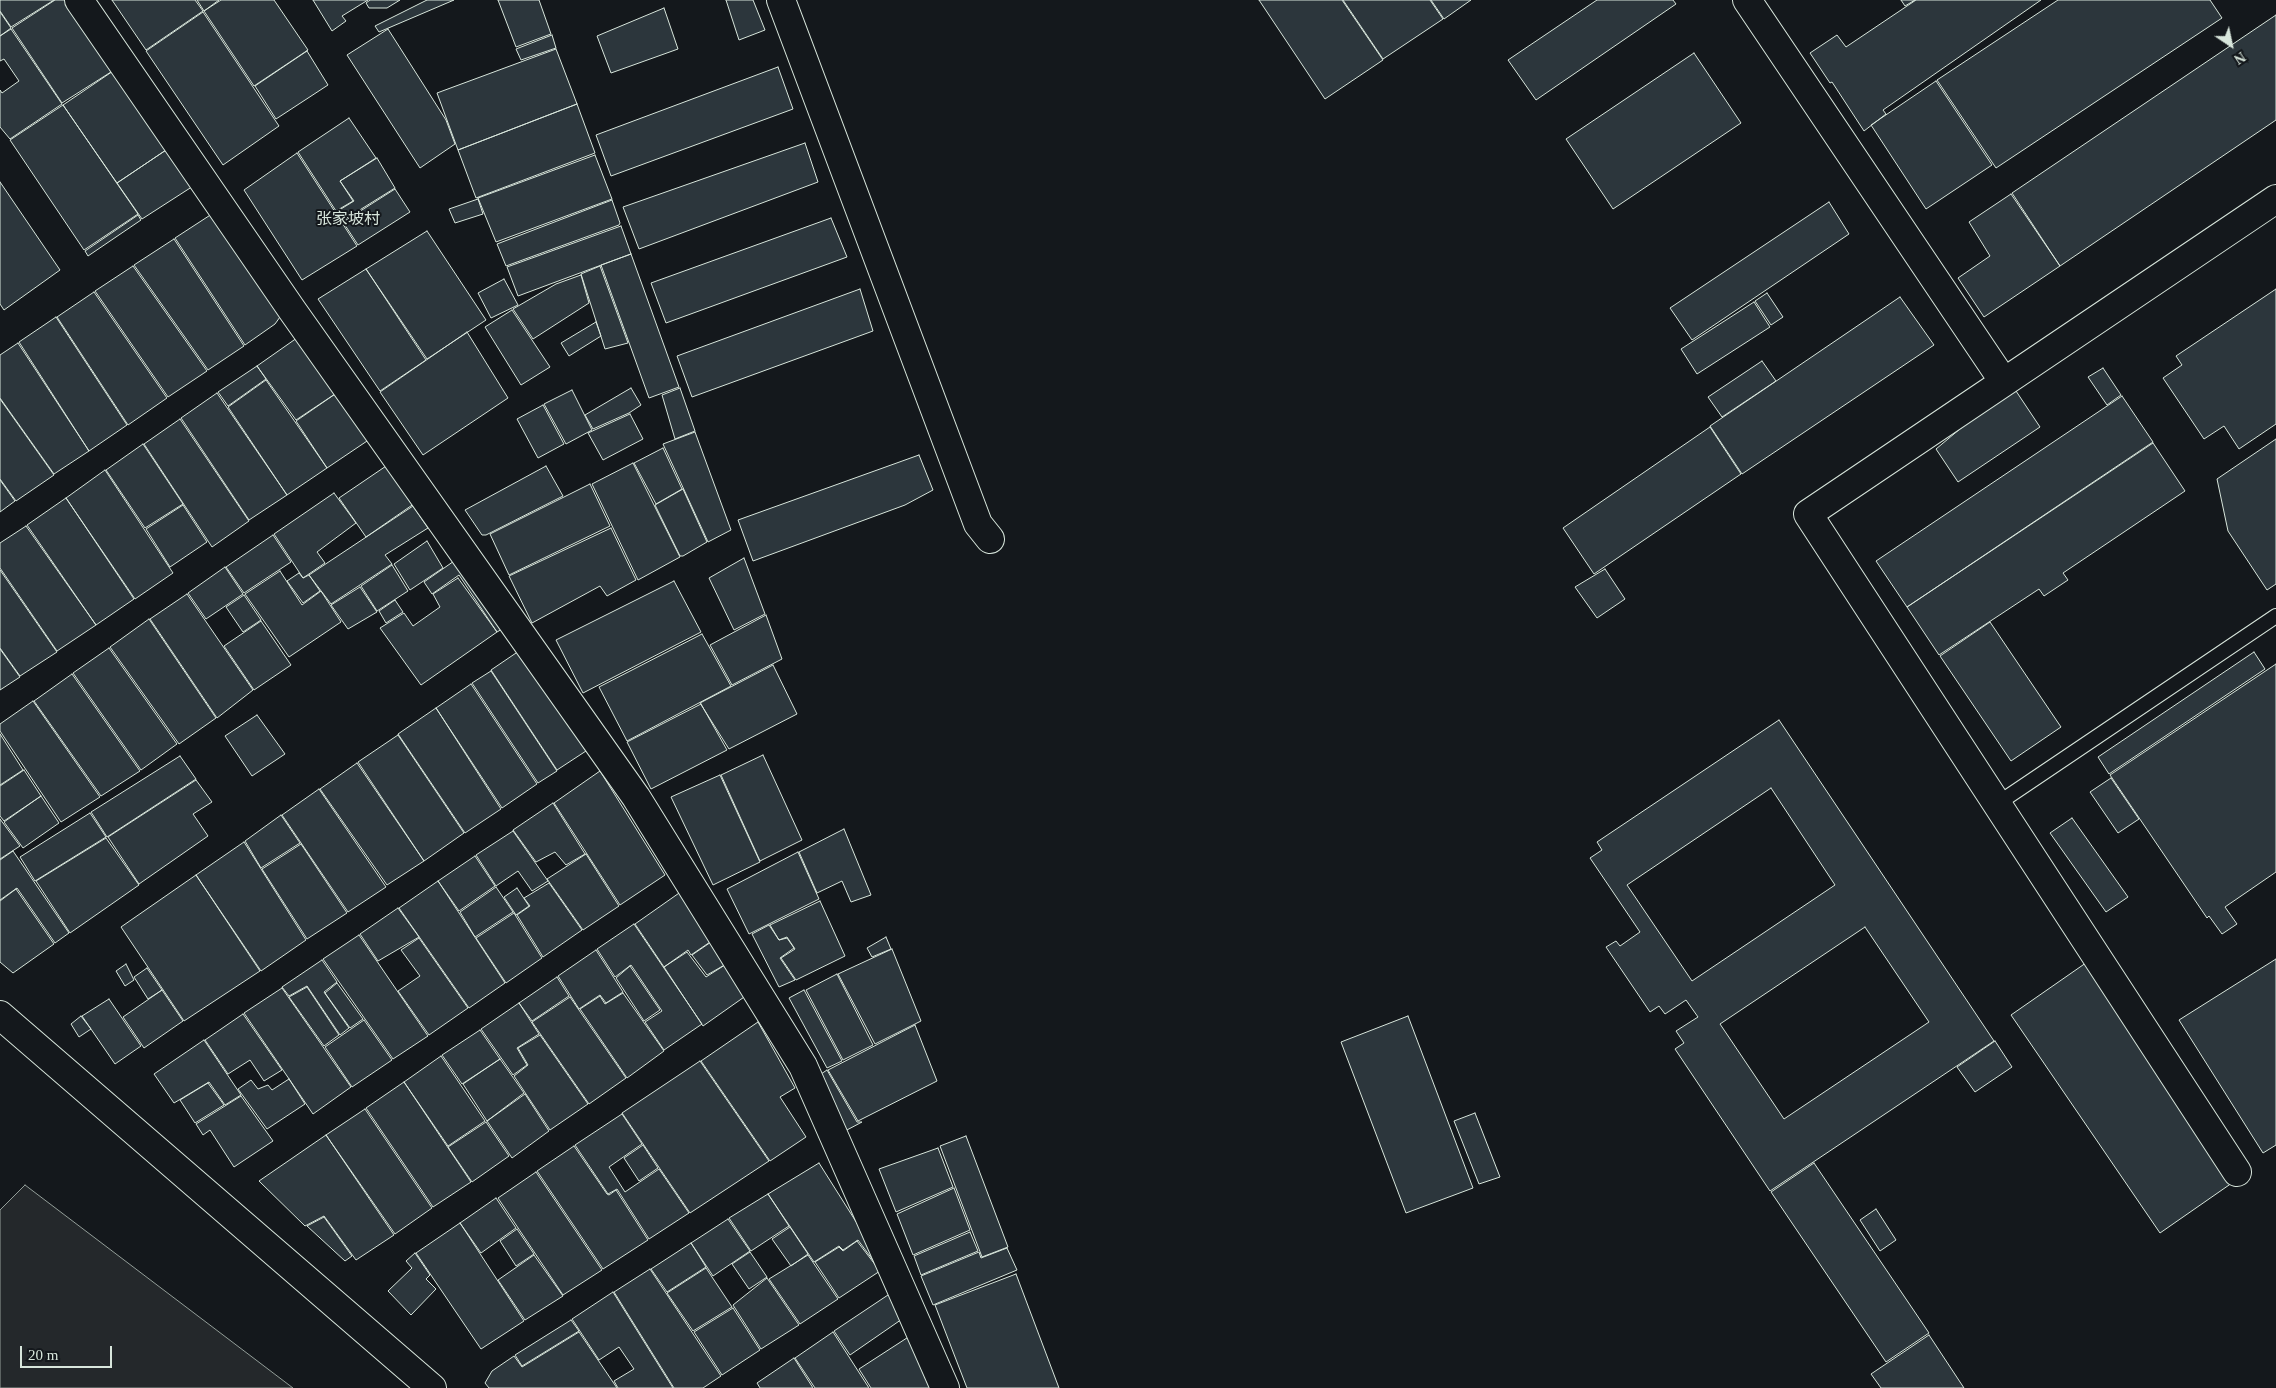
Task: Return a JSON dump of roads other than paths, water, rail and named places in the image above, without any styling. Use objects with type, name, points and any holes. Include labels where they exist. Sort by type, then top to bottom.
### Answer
[{"type":"street","points":[[79,0],[292,310],[636,798],[803,1066],[945,1388]]},
{"type":"street","points":[[781,0],[978,524],[990,539]]},
{"type":"street","points":[[1747,0],[2004,382]]},
{"type":"street","points":[[2237,1172],[1808,514],[2276,200]]},
{"type":"street","points":[[0,1015],[432,1388]]},
{"type":"lane","points":[[1997,804],[2276,616]]},
{"type":"district","name":"张家坡村","points":[[348,218]]}]
